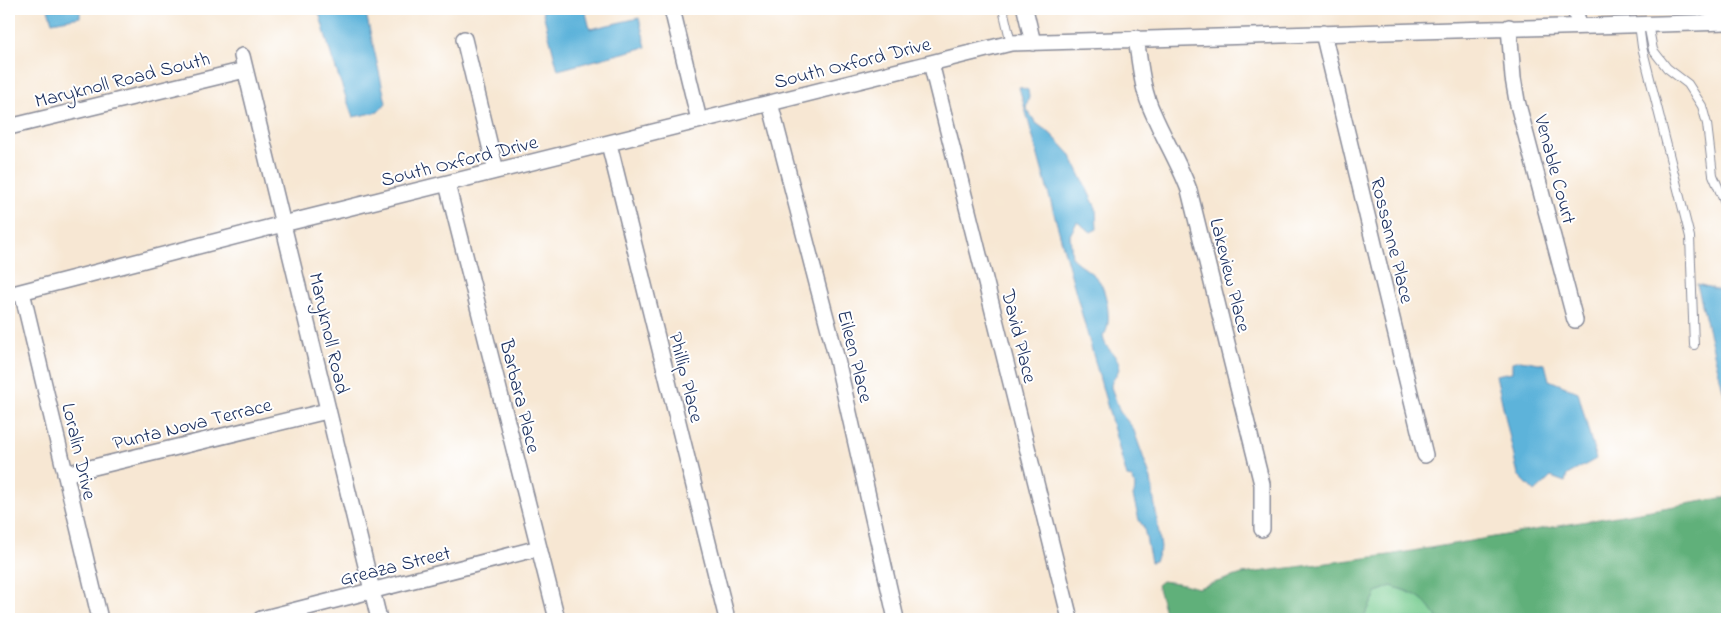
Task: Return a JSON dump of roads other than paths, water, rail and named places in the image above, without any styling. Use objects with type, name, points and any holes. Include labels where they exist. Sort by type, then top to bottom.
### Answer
[{"type":"street","points":[[672,9],[699,120]]},
{"type":"street","points":[[1025,9],[1033,43]]},
{"type":"street","points":[[1575,9],[1579,25]]},
{"type":"street","name":"South Oxford Drive","points":[[16,293],[284,224],[1011,43],[1727,22]]},
{"type":"street","name":"Venable Court","points":[[1510,27],[1513,78],[1517,101],[1576,320]]},
{"type":"street","name":"Rossanne Place","points":[[1323,33],[1425,455]]},
{"type":"street","points":[[464,38],[496,171]]},
{"type":"street","name":"Lakeview Place","points":[[1136,38],[1149,104],[1189,190],[1262,484],[1262,529]]},
{"type":"street","name":"David Place","points":[[931,62],[1070,619]]},
{"type":"street","name":"Maryknoll Road South","points":[[9,127],[243,63]]},
{"type":"street","name":"Maryknoll Road","points":[[243,63],[284,224],[327,411],[380,619]]},
{"type":"street","name":"Eileen Place","points":[[770,104],[837,360],[896,619]]},
{"type":"street","name":"Phillip Place","points":[[609,144],[726,619]]},
{"type":"street","name":"Barbara Place","points":[[447,184],[557,619]]},
{"type":"street","name":"Loralin Drive","points":[[16,293],[65,474],[100,619]]},
{"type":"street","name":"Punta Nova Terrace","points":[[65,474],[327,411]]},
{"type":"street","name":"Greaza Street","points":[[261,619],[280,617],[540,548]]},
{"type":"lane","points":[[1002,9],[1011,43]]},
{"type":"lane","points":[[1643,24],[1652,50],[1667,68],[1688,84],[1702,106],[1707,124],[1713,175],[1727,208]]},
{"type":"lane","points":[[1643,24],[1642,47],[1690,238],[1694,345]]},
{"type":"water","points":[[48,9],[80,9],[80,17],[52,22]]},
{"type":"water","points":[[318,9],[365,9],[386,103],[378,112],[353,117],[332,58]]},
{"type":"water","points":[[542,9],[585,9],[590,29],[639,18],[646,47],[558,70]]},
{"type":"water","points":[[1019,87],[1028,90],[1029,97],[1026,108],[1036,123],[1051,134],[1070,154],[1096,208],[1097,229],[1091,232],[1077,222],[1070,235],[1072,258],[1100,282],[1105,294],[1108,325],[1103,336],[1104,341],[1119,364],[1111,387],[1120,412],[1133,428],[1151,479],[1161,548],[1155,561],[1151,562],[1144,528],[1139,520],[1133,496],[1134,482],[1132,478],[1127,477]]},
{"type":"water","points":[[1697,284],[1727,292],[1727,406]]},
{"type":"water","points":[[1520,360],[1545,364],[1549,380],[1578,392],[1596,459],[1567,475],[1565,482],[1551,477],[1535,492],[1518,475],[1496,375],[1512,372],[1512,362]]}]
